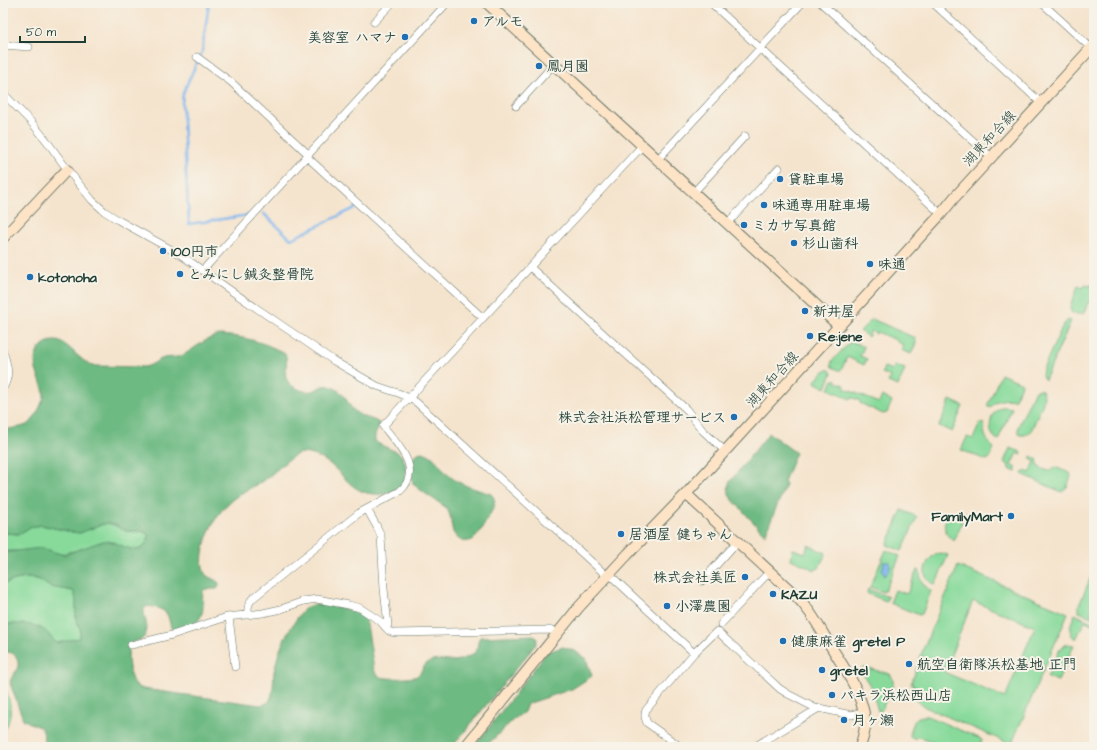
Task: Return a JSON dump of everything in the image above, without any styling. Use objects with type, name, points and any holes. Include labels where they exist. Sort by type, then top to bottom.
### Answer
[{"type":"main road","points":[[487,3],[839,326]]},
{"type":"main road","name":"湖東和合線","points":[[466,747],[575,612],[608,575],[686,494],[1092,46]]},
{"type":"main road","points":[[3,238],[67,170]]},
{"type":"main road","points":[[686,494],[770,571],[810,611],[848,674],[864,712],[865,730],[860,747]]},
{"type":"street","points":[[374,22],[392,3]]},
{"type":"street","points":[[203,270],[447,3]]},
{"type":"street","points":[[711,3],[941,214]]},
{"type":"street","points":[[658,159],[802,3]]},
{"type":"street","points":[[821,3],[991,157]]},
{"type":"street","points":[[933,3],[1041,103]]},
{"type":"street","points":[[1042,3],[1092,46]]},
{"type":"street","points":[[3,45],[29,48]]},
{"type":"street","points":[[197,57],[231,82],[483,318]]},
{"type":"street","points":[[516,106],[554,64]]},
{"type":"street","points":[[3,93],[32,122],[67,170],[92,200],[104,211],[175,251],[334,361],[377,386],[401,394],[422,407],[694,653]]},
{"type":"street","points":[[694,192],[745,136]]},
{"type":"street","points":[[248,615],[248,603],[252,598],[354,517],[405,487],[408,481],[409,466],[402,450],[383,426],[643,145]]},
{"type":"street","points":[[728,223],[779,168]]},
{"type":"street","points":[[530,267],[686,409],[703,431],[725,451]]},
{"type":"street","points":[[3,351],[8,371],[3,388]]},
{"type":"street","points":[[367,509],[377,527],[380,536],[388,625],[385,627]]},
{"type":"street","points":[[702,581],[738,541]]},
{"type":"street","points":[[721,624],[770,571]]},
{"type":"street","points":[[131,645],[172,635],[229,617],[275,611],[304,601],[317,599],[360,608],[380,621],[389,631],[394,633],[552,630],[557,634]]},
{"type":"street","points":[[229,617],[235,667]]},
{"type":"street","points":[[681,747],[647,723],[645,719],[646,710],[694,653],[717,632],[780,689],[817,709]]},
{"type":"street","points":[[754,747],[817,709],[822,708],[851,715],[864,712]]},
{"type":"green space","points":[[1094,284],[1094,304],[1088,302],[1084,313],[1077,314],[1071,312],[1070,307],[1078,286],[1083,288],[1085,285],[1088,286]]},
{"type":"green space","points":[[872,319],[915,338],[916,343],[911,354],[901,350],[903,345],[896,340],[871,331],[868,337],[860,331]]},
{"type":"green space","points":[[1068,320],[1071,321],[1045,380],[1042,376],[1043,369],[1063,325]]},
{"type":"green space","points":[[219,335],[253,340],[270,346],[285,354],[287,361],[287,380],[296,388],[303,391],[309,391],[322,386],[329,386],[340,391],[353,410],[362,416],[379,423],[379,428],[375,435],[375,441],[399,453],[405,465],[406,477],[399,488],[394,491],[381,494],[367,493],[355,487],[324,460],[313,455],[301,453],[288,460],[263,481],[233,499],[217,517],[209,531],[204,546],[202,559],[205,573],[207,576],[216,580],[219,583],[219,586],[217,589],[205,589],[203,591],[203,607],[200,618],[194,624],[185,628],[174,631],[171,627],[167,614],[164,611],[150,606],[144,608],[147,627],[145,636],[132,643],[128,652],[128,664],[133,682],[143,689],[260,705],[266,704],[271,697],[275,666],[285,639],[300,614],[307,607],[312,605],[327,605],[344,608],[359,613],[363,616],[367,624],[374,670],[380,677],[383,678],[410,678],[417,676],[429,662],[437,660],[454,661],[466,658],[476,651],[480,637],[533,635],[536,637],[536,644],[452,747],[43,747],[44,734],[42,730],[23,719],[10,683],[11,678],[17,668],[18,661],[16,656],[10,652],[7,652],[3,656],[3,624],[24,624],[40,627],[57,643],[79,638],[80,629],[76,617],[76,600],[73,591],[54,588],[32,578],[16,580],[3,584],[3,551],[8,552],[41,548],[60,554],[66,554],[103,541],[138,550],[143,548],[149,536],[146,532],[129,531],[108,523],[80,533],[41,525],[30,527],[19,534],[3,533],[3,430],[27,425],[34,418],[40,406],[44,396],[35,362],[39,349],[46,343],[55,341],[65,344],[89,364],[95,366],[144,367],[164,358],[180,356],[204,341]]},
{"type":"green space","points":[[850,342],[864,347],[860,356],[867,359],[864,365],[847,357],[841,371],[832,367],[832,361]]},
{"type":"green space","points":[[895,365],[905,369],[898,386],[888,382],[890,376],[882,373],[884,367],[893,370]]},
{"type":"green space","points":[[826,370],[830,370],[832,373],[826,388],[815,381]]},
{"type":"green space","points":[[1001,374],[1022,383],[1015,399],[1002,400],[996,402],[991,407],[987,406]]},
{"type":"green space","points":[[833,380],[837,380],[836,382],[845,385],[844,388],[879,403],[882,396],[892,401],[887,413],[883,414],[860,403],[859,400],[853,398],[850,399],[829,389]]},
{"type":"green space","points":[[1039,389],[1042,390],[1044,396],[1043,403],[1031,431],[1025,435],[1020,435],[1018,427],[1034,392]]},
{"type":"green space","points":[[950,400],[963,406],[952,432],[939,426]]},
{"type":"green space","points":[[1001,407],[1012,408],[998,440],[991,433],[990,423],[994,413]]},
{"type":"green space","points":[[980,423],[984,424],[986,438],[994,448],[989,459],[986,460],[961,450],[967,437],[973,439]]},
{"type":"green space","points":[[769,433],[796,453],[784,481],[786,484],[765,535],[731,498],[728,487],[729,483]]},
{"type":"green space","points":[[1010,448],[1022,453],[1021,455],[1017,453],[1011,465],[1016,468],[1016,472],[1009,469],[1008,464],[1004,462]]},
{"type":"green space","points":[[421,452],[432,457],[446,473],[456,481],[491,494],[493,497],[495,501],[494,507],[474,539],[470,541],[462,541],[458,538],[453,532],[447,509],[413,483],[411,473],[412,461],[416,455]]},
{"type":"green space","points":[[1031,456],[1038,460],[1038,467],[1048,471],[1050,469],[1052,470],[1054,467],[1070,473],[1071,476],[1067,487],[1061,492],[1022,474],[1025,471],[1030,473],[1035,462],[1031,459]]},
{"type":"green space","points":[[902,510],[917,517],[902,551],[887,545]]},
{"type":"green space","points":[[959,512],[966,513],[954,541],[947,533],[944,524],[948,517]]},
{"type":"green space","points":[[108,523],[127,531],[140,531],[146,533],[149,536],[147,543],[143,547],[134,550],[114,542],[60,554],[51,551],[3,551],[3,533],[19,534],[30,527],[41,525],[80,533]]},
{"type":"green space","points":[[808,545],[826,553],[819,568],[815,570],[791,559],[793,549],[805,553]]},
{"type":"green space","points":[[886,550],[900,556],[885,591],[883,592],[870,587]]},
{"type":"green space","points":[[940,553],[948,555],[935,585],[927,579],[925,571],[929,559]]},
{"type":"green space","points":[[958,566],[1068,613],[1011,743],[925,707],[911,697],[914,685],[911,684],[924,647]],"holes":[[[973,601],[1035,627],[1005,698],[944,672]]]},
{"type":"green space","points":[[1094,569],[1094,605],[1090,614],[1094,616],[1094,618],[1079,612],[1078,608]]},
{"type":"green space","points":[[917,570],[920,571],[922,582],[931,591],[922,614],[919,615],[890,603],[895,590],[907,594]]},
{"type":"green space","points":[[27,578],[41,580],[48,586],[73,591],[76,600],[76,616],[80,629],[79,638],[57,643],[52,640],[49,635],[27,625],[3,624],[3,584]]},
{"type":"green space","points":[[868,589],[888,597],[886,601],[868,594]]},
{"type":"green space","points":[[1075,614],[1094,623],[1094,625],[1085,621],[1076,639],[1070,631]]},
{"type":"green space","points":[[1067,644],[1074,645],[1058,681],[1047,677],[1060,649]]},
{"type":"green space","points":[[563,647],[575,651],[586,659],[592,676],[572,689],[527,704],[524,712],[514,719],[485,747],[474,747],[547,652]]},
{"type":"green space","points":[[863,667],[890,674],[893,679],[893,685],[881,711],[878,711],[871,687],[860,670]]},
{"type":"green space","points":[[4,685],[10,703],[10,715],[3,732],[3,686]]},
{"type":"green space","points":[[922,716],[927,716],[981,739],[982,740],[979,747],[931,747],[933,742],[917,736],[916,739],[910,736],[916,719]]},
{"type":"water","points":[[883,562],[890,562],[890,568],[885,576],[882,570],[884,565]]},
{"type":"waterway","points":[[201,55],[209,3]]},
{"type":"waterway","points":[[197,62],[183,93],[182,104],[189,224],[249,215]]},
{"type":"waterway","points":[[263,213],[291,239],[357,207]]},
{"type":"place","name":"アルモ","points":[[474,21]]},
{"type":"place","name":"美容室 ハマナ","points":[[405,37]]},
{"type":"place","name":"鳳月園","points":[[539,66]]},
{"type":"place","name":"貸駐車場","points":[[780,179]]},
{"type":"place","name":"味通専用駐車場","points":[[764,205]]},
{"type":"place","name":"ミカサ写真館","points":[[744,225]]},
{"type":"place","name":"杉山歯科","points":[[794,243]]},
{"type":"place","name":"100円市","points":[[163,251]]},
{"type":"place","name":"味通","points":[[870,264]]},
{"type":"place","name":"とみにし鍼灸整骨院","points":[[180,274]]},
{"type":"place","name":"kotonoha","points":[[30,277]]},
{"type":"place","name":"新井屋","points":[[805,311]]},
{"type":"place","name":"Re:jene","points":[[810,336]]},
{"type":"place","name":"株式会社浜松管理サービス","points":[[734,417]]},
{"type":"place","name":"FamilyMart","points":[[1011,516]]},
{"type":"place","name":"居酒屋 健ちゃん","points":[[621,534]]},
{"type":"place","name":"株式会社美匠","points":[[745,577]]},
{"type":"place","name":"KAZU","points":[[773,594]]},
{"type":"place","name":"小澤農園","points":[[667,606]]},
{"type":"place","name":"健康麻雀 gretel P","points":[[783,641]]},
{"type":"place","name":"航空自衛隊浜松基地 正門","points":[[909,664]]},
{"type":"place","name":"gretel","points":[[822,670]]},
{"type":"place","name":"パキラ浜松西山店","points":[[832,695]]},
{"type":"place","name":"月ヶ瀬","points":[[844,720]]}]
